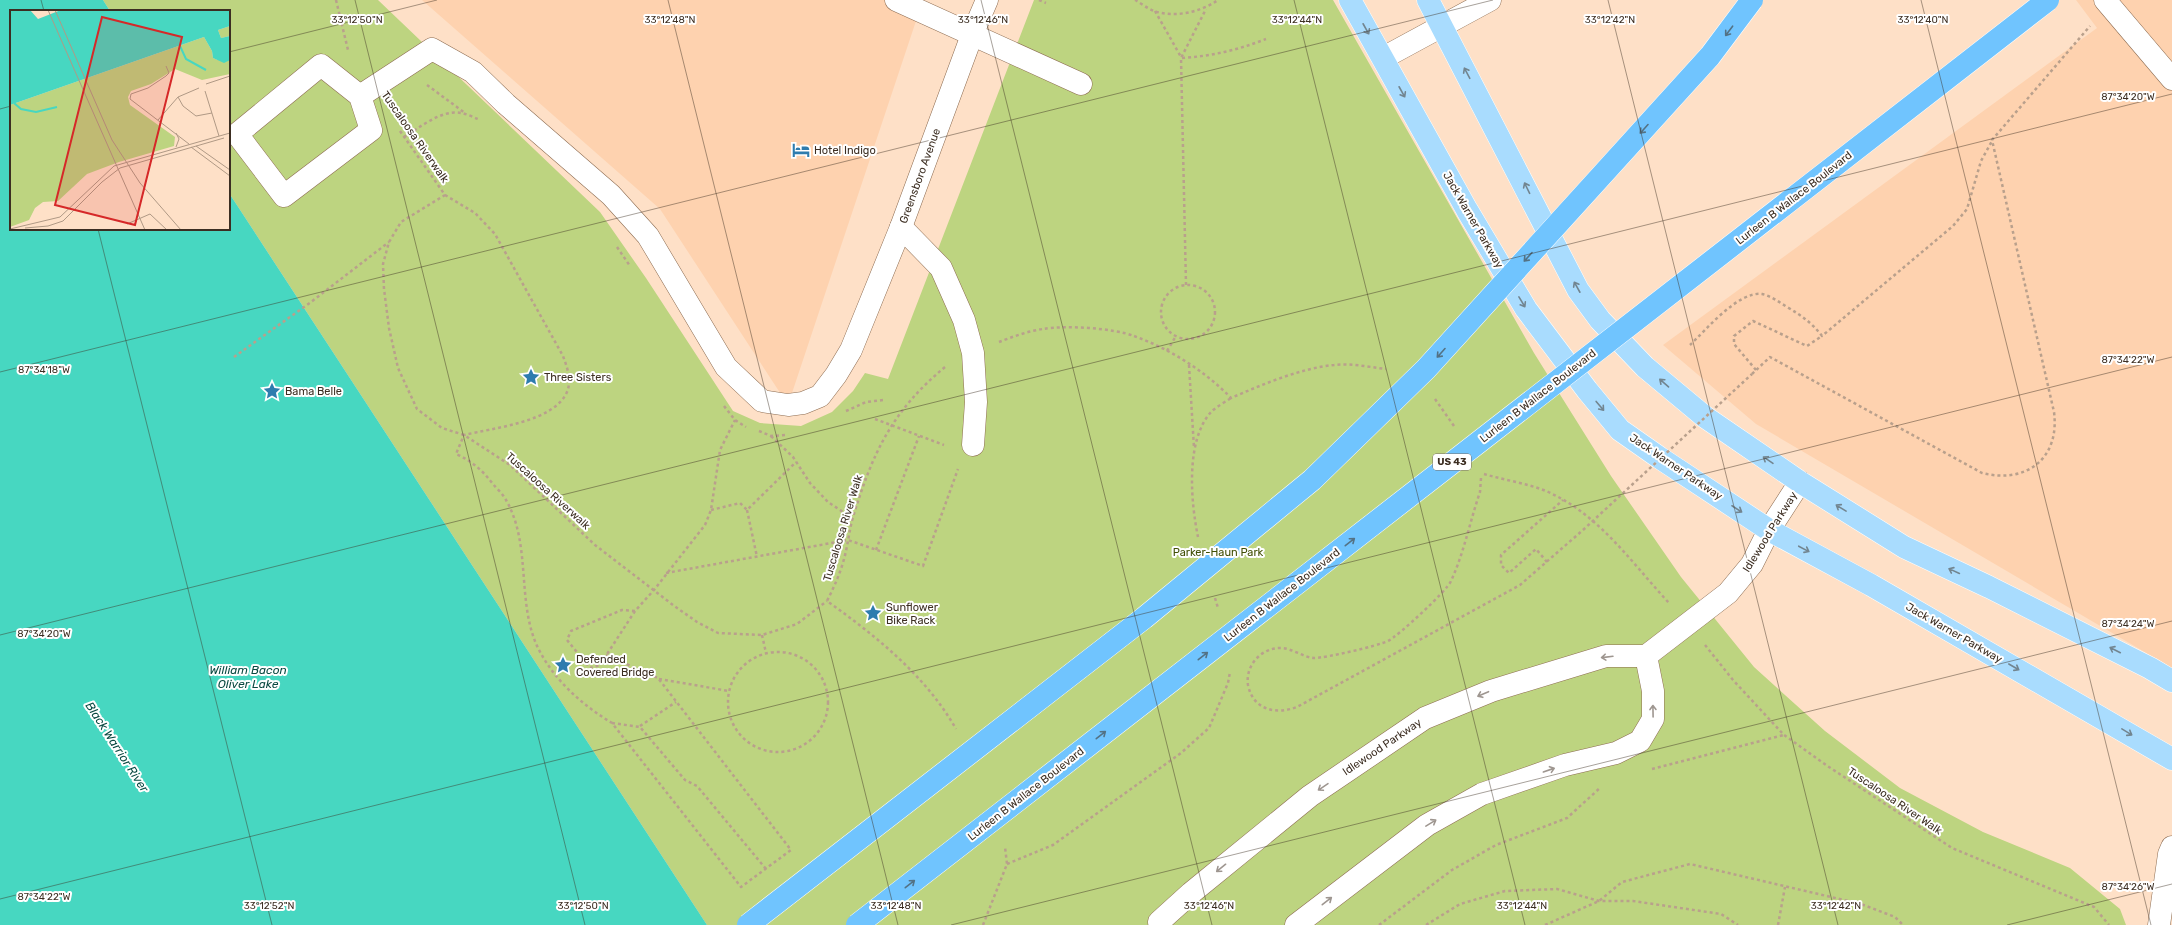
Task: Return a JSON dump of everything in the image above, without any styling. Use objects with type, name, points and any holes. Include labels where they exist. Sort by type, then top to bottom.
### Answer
[{"type":"highway","points":[[748,925],[1144,618],[1312,480],[1426,369],[1710,56],[1752,0]]},
{"type":"highway","name":"Lurleen B Wallace Boulevard","points":[[857,925],[2048,0]]},
{"type":"main road","name":"Jack Warner Parkway","points":[[1350,0],[1467,210],[1526,309],[1587,390],[1620,430],[1769,530],[1878,589],[2172,759]]},
{"type":"main road","points":[[1428,0],[1578,290],[1600,320],[1645,367],[1705,418],[1800,482],[1904,547],[2010,598],[2150,668],[2172,681]]},
{"type":"street","points":[[896,0],[1081,84]]},
{"type":"street","name":"Greensboro Avenue","points":[[403,67],[432,49],[473,72],[506,104],[590,175],[611,195],[648,236],[726,367],[762,401],[788,405],[803,403],[820,396],[836,375],[851,350],[901,227],[972,35],[987,0]]},
{"type":"street","points":[[1383,58],[1490,0]]},
{"type":"street","points":[[2107,2],[2172,79]]},
{"type":"street","points":[[321,65],[365,92],[370,130],[284,196],[237,134],[321,65]]},
{"type":"street","points":[[365,92],[403,67]]},
{"type":"street","points":[[901,227],[941,268],[964,320],[973,352],[976,402],[974,445]]},
{"type":"street","name":"Idlewood Parkway","points":[[1159,924],[1191,893],[1310,796],[1426,718],[1491,691],[1606,656],[1646,656],[1728,593],[1752,564],[1769,530],[1800,482]]},
{"type":"street","points":[[1296,925],[1427,825],[1482,794],[1565,765],[1616,753],[1640,741],[1653,720],[1653,691],[1646,656]]},
{"type":"street","points":[[2159,925],[2169,854],[2172,847]]},
{"type":"path","name":"Tuscaloosa Riverwalk","points":[[336,0],[349,57],[365,92]]},
{"type":"path","points":[[1039,0],[1046,3]]},
{"type":"path","points":[[1135,0],[1154,11],[1179,14],[1206,8],[1218,0]]},
{"type":"path","points":[[1756,370],[1734,344],[1734,336],[1753,320],[1807,346],[1822,336],[1953,226],[1967,209],[1981,161],[1992,140],[2107,2]]},
{"type":"path","points":[[1186,285],[1181,58],[1206,8]]},
{"type":"path","points":[[1154,11],[1181,58]]},
{"type":"path","points":[[1181,58],[1212,56],[1240,50],[1266,39]]},
{"type":"path","points":[[403,67],[467,115]]},
{"type":"path","name":"Tuscaloosa Riverwalk","points":[[395,125],[445,195],[401,222],[389,242],[383,264],[384,289],[389,328],[398,368],[417,409],[442,428],[464,435],[510,465],[595,545],[697,622],[718,633],[762,635],[797,624],[827,601]]},
{"type":"path","points":[[1667,600],[1605,530],[1585,513],[1544,491],[1482,474],[1480,492],[1451,583],[1402,631],[1388,641],[1314,658],[1282,648],[1271,649],[1261,654],[1254,661],[1249,672],[1250,693],[1256,702],[1265,709],[1276,712],[1287,711],[1408,647],[1520,585],[1583,530],[1752,374],[1770,357],[1982,473],[1998,477],[2014,476],[2028,470],[2041,461],[2049,450],[2054,438],[2056,425],[1992,140]]},
{"type":"path","points":[[445,195],[475,213],[495,234],[563,356],[569,372],[568,391],[558,406],[540,415],[520,422],[464,435],[456,454],[480,468],[506,501],[518,534],[529,622],[538,648],[554,672],[575,696],[589,708],[612,723],[741,887],[791,850],[658,678]]},
{"type":"path","points":[[234,357],[311,302],[389,242]]},
{"type":"path","points":[[1195,285],[1210,295],[1214,313],[1213,322],[1202,335],[1184,339],[1176,336],[1163,324],[1161,306],[1164,298],[1170,291],[1178,286],[1195,285]]},
{"type":"path","points":[[1690,345],[1732,306],[1748,295],[1761,294],[1774,299],[1811,321],[1822,336]]},
{"type":"path","name":"Tuscaloosa River Walk","points":[[827,601],[837,581],[848,540],[852,518],[872,460],[890,426],[906,404],[923,386],[945,367],[973,352],[1006,339],[1043,329],[1092,329],[1133,335],[1167,351],[1189,364],[1215,382],[1231,398],[1278,379],[1317,368],[1335,365],[1388,369]]},
{"type":"path","points":[[1167,351],[1176,336]]},
{"type":"path","points":[[1189,364],[1195,450]]},
{"type":"path","points":[[1432,396],[1457,431]]},
{"type":"path","points":[[875,419],[890,426],[949,446]]},
{"type":"path","points":[[635,611],[622,610],[571,630],[567,640],[590,668],[600,665],[635,611],[654,590],[705,524],[711,510],[720,450],[735,420]]},
{"type":"path","points":[[771,436],[796,462],[810,483],[828,502],[852,518]]},
{"type":"path","points":[[876,550],[919,436]]},
{"type":"path","points":[[747,510],[796,462]]},
{"type":"path","points":[[666,573],[848,540],[923,566],[959,466]]},
{"type":"path","points":[[1547,562],[1536,549],[1509,573],[1501,565],[1501,555],[1563,500]]},
{"type":"path","points":[[711,510],[740,503],[747,510],[757,557]]},
{"type":"path","points":[[827,601],[858,622],[909,667],[946,712],[957,732]]},
{"type":"path","points":[[762,635],[766,653]]},
{"type":"path","name":"Tuscaloosa River Walk","points":[[1704,643],[1733,680],[1784,735],[1952,848],[2094,907],[2109,925]]},
{"type":"path","points":[[782,652],[798,656],[812,664],[822,677],[828,692],[828,708],[824,724],[814,738],[801,747],[786,752],[770,752],[754,746],[742,736],[733,723],[728,707],[729,691],[734,678],[742,667],[753,658],[766,653],[782,652]]},
{"type":"path","points":[[606,655],[658,678],[729,691]]},
{"type":"path","points":[[640,727],[676,702]]},
{"type":"path","points":[[612,723],[640,727],[685,780],[697,786],[766,869]]},
{"type":"path","points":[[1651,769],[1784,735]]},
{"type":"path","points":[[1379,925],[1452,870],[1496,845],[1567,818],[1607,782]]},
{"type":"path","points":[[983,925],[1007,864],[1004,844]]},
{"type":"path","points":[[1545,925],[1599,901],[1622,882],[1690,864],[1861,904],[1895,917],[1903,925]]},
{"type":"path","points":[[1778,925],[1784,887]]},
{"type":"path","points":[[1426,925],[1460,904],[1505,891],[1557,889],[1599,901],[1633,901],[1691,908],[1721,914],[1738,925]]},
{"type":"shaded area","name":"Hotel Indigo","points":[[422,0],[923,0],[788,405],[660,209]]},
{"type":"shaded area","points":[[2076,0],[2172,0],[2172,668],[1756,424],[1663,345],[2097,28]]},
{"type":"green space","name":"Parker-Haun Park","points":[[103,0],[378,0],[600,212],[646,278],[733,411],[760,423],[801,426],[832,412],[853,391],[865,373],[888,379],[1034,0],[1333,0],[1534,353],[1611,476],[1681,577],[1754,667],[1825,731],[1900,788],[1983,832],[2070,868],[2120,909],[2126,925],[707,925],[230,195],[230,10],[109,10]]},
{"type":"water","name":"William Bacon Oliver Lake","points":[[0,0],[103,0],[109,10],[10,10],[10,230],[230,230],[230,195],[707,925],[0,925]]},
{"type":"place","name":"Hotel Indigo","points":[[801,150]]},
{"type":"place","name":"Three Sisters","points":[[531,377]]},
{"type":"place","name":"Bama Belle","points":[[272,391]]},
{"type":"place","name":"Sunflower Bike Rack","points":[[873,613]]},
{"type":"place","name":"Defended Covered Bridge","points":[[563,665]]},
{"type":"water label","name":"Black Warrior River","points":[[117,747]]}]
